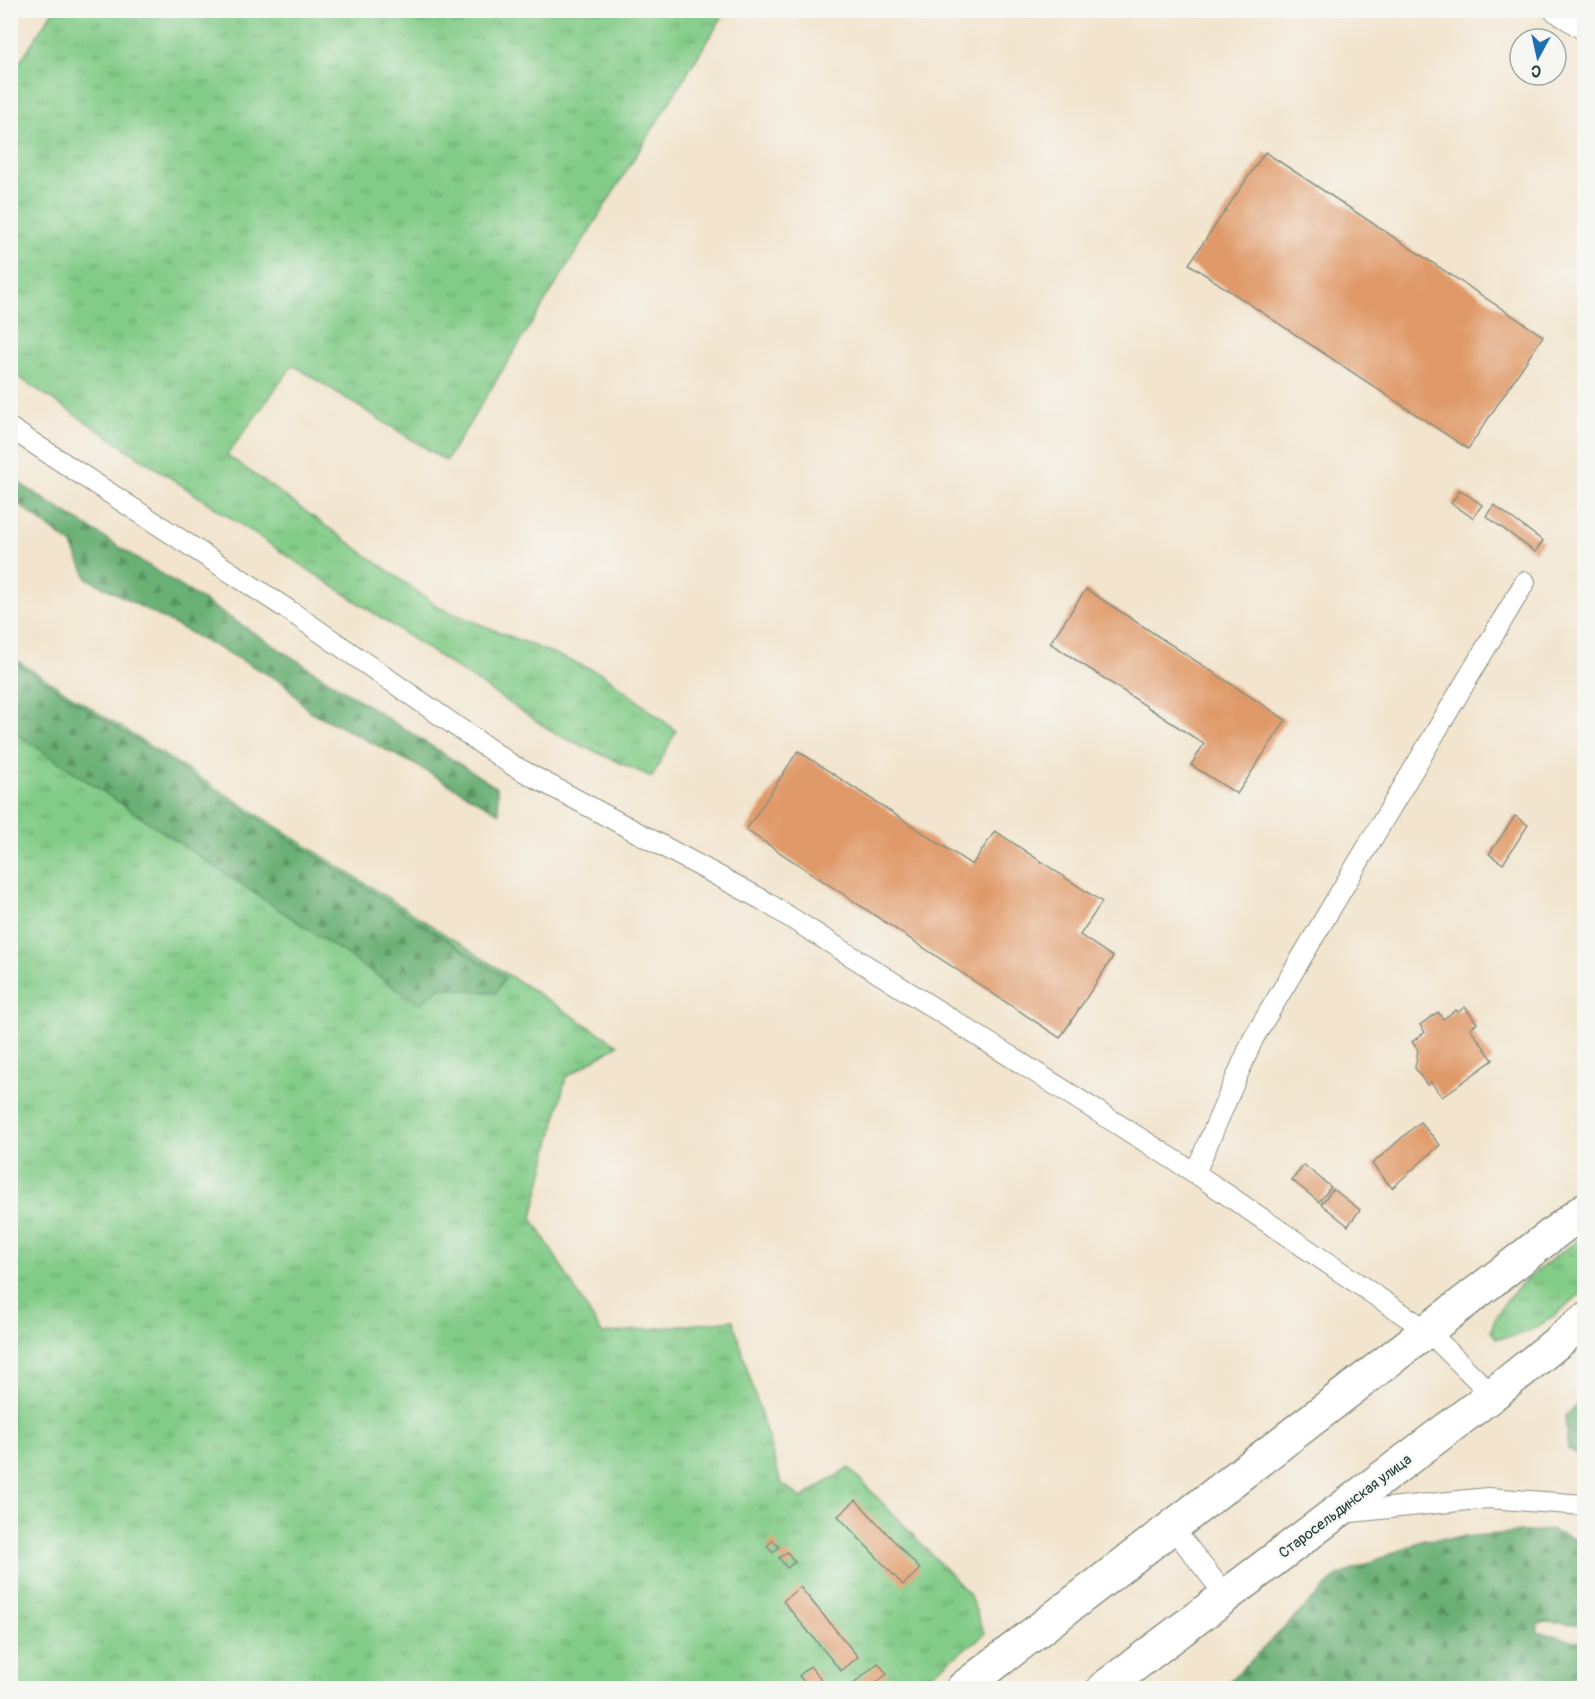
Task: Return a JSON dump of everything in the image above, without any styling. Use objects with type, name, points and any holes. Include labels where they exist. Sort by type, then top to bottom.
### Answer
[{"type":"street","points":[[963,1689],[1429,1332],[1584,1210]]},
{"type":"street","name":"Старосельдинская улица","points":[[1104,1689],[1492,1395],[1584,1321]]},
{"type":"lane","points":[[1553,10],[1584,30]]},
{"type":"lane","points":[[10,428],[290,611],[512,765],[761,899],[1195,1173],[1429,1332],[1492,1395]]},
{"type":"lane","points":[[1195,1173],[1253,1039],[1525,582]]},
{"type":"lane","points":[[1335,1513],[1488,1498],[1584,1506]]},
{"type":"lane","points":[[1173,1528],[1226,1596]]},
{"type":"green space","points":[[53,11],[726,11],[446,461],[293,365],[227,455],[440,608],[603,674],[676,731],[652,777],[556,734],[11,372],[11,75]]},
{"type":"green space","points":[[11,478],[497,788],[499,813],[414,764],[309,711],[284,683],[87,578],[72,545],[20,505]]},
{"type":"green space","points":[[11,657],[618,1045],[566,1077],[532,1218],[602,1334],[733,1320],[781,1483],[802,1498],[849,1468],[969,1594],[985,1634],[913,1688],[11,1688]]},
{"type":"green space","points":[[11,660],[505,977],[496,993],[442,987],[420,1004],[11,730]]},
{"type":"green space","points":[[1584,1235],[1584,1291],[1533,1329],[1509,1337],[1496,1338],[1491,1331],[1505,1302],[1530,1277]]},
{"type":"green space","points":[[1584,1399],[1584,1459],[1568,1449],[1565,1416]]},
{"type":"green space","points":[[1550,1530],[1584,1543],[1584,1625],[1546,1622],[1539,1624],[1537,1632],[1584,1643],[1584,1688],[1223,1688],[1336,1577],[1424,1540]]},
{"type":"building","points":[[1265,152],[1543,336],[1468,449],[1189,264]]},
{"type":"building","points":[[1460,490],[1482,505],[1473,518],[1451,503]]},
{"type":"building","points":[[1494,505],[1543,541],[1535,552],[1486,516]]},
{"type":"building","points":[[1086,589],[1286,720],[1237,794],[1191,765],[1204,744],[1050,643]]},
{"type":"building","points":[[798,751],[972,865],[995,831],[1102,902],[1080,935],[1113,957],[1060,1038],[746,830]]},
{"type":"building","points":[[1515,816],[1528,825],[1503,864],[1489,854]]},
{"type":"building","points":[[1465,1007],[1477,1023],[1470,1028],[1493,1060],[1442,1097],[1431,1082],[1427,1085],[1415,1068],[1418,1050],[1412,1042],[1425,1032],[1420,1025],[1438,1012],[1443,1019]]},
{"type":"building","points":[[1420,1122],[1440,1145],[1392,1188],[1372,1164]]},
{"type":"building","points":[[1304,1165],[1331,1187],[1319,1202],[1292,1180]]},
{"type":"building","points":[[1333,1189],[1360,1210],[1348,1226],[1321,1204]]},
{"type":"building","points":[[856,1500],[920,1569],[903,1585],[838,1516]]},
{"type":"building","points":[[773,1540],[779,1547],[773,1553],[767,1546]]},
{"type":"building","points":[[787,1552],[795,1562],[787,1568],[779,1558]]},
{"type":"building","points":[[800,1587],[858,1657],[841,1671],[783,1601]]},
{"type":"building","points":[[878,1663],[887,1674],[869,1688],[849,1688]]},
{"type":"building","points":[[810,1666],[821,1679],[810,1688],[799,1676]]}]
